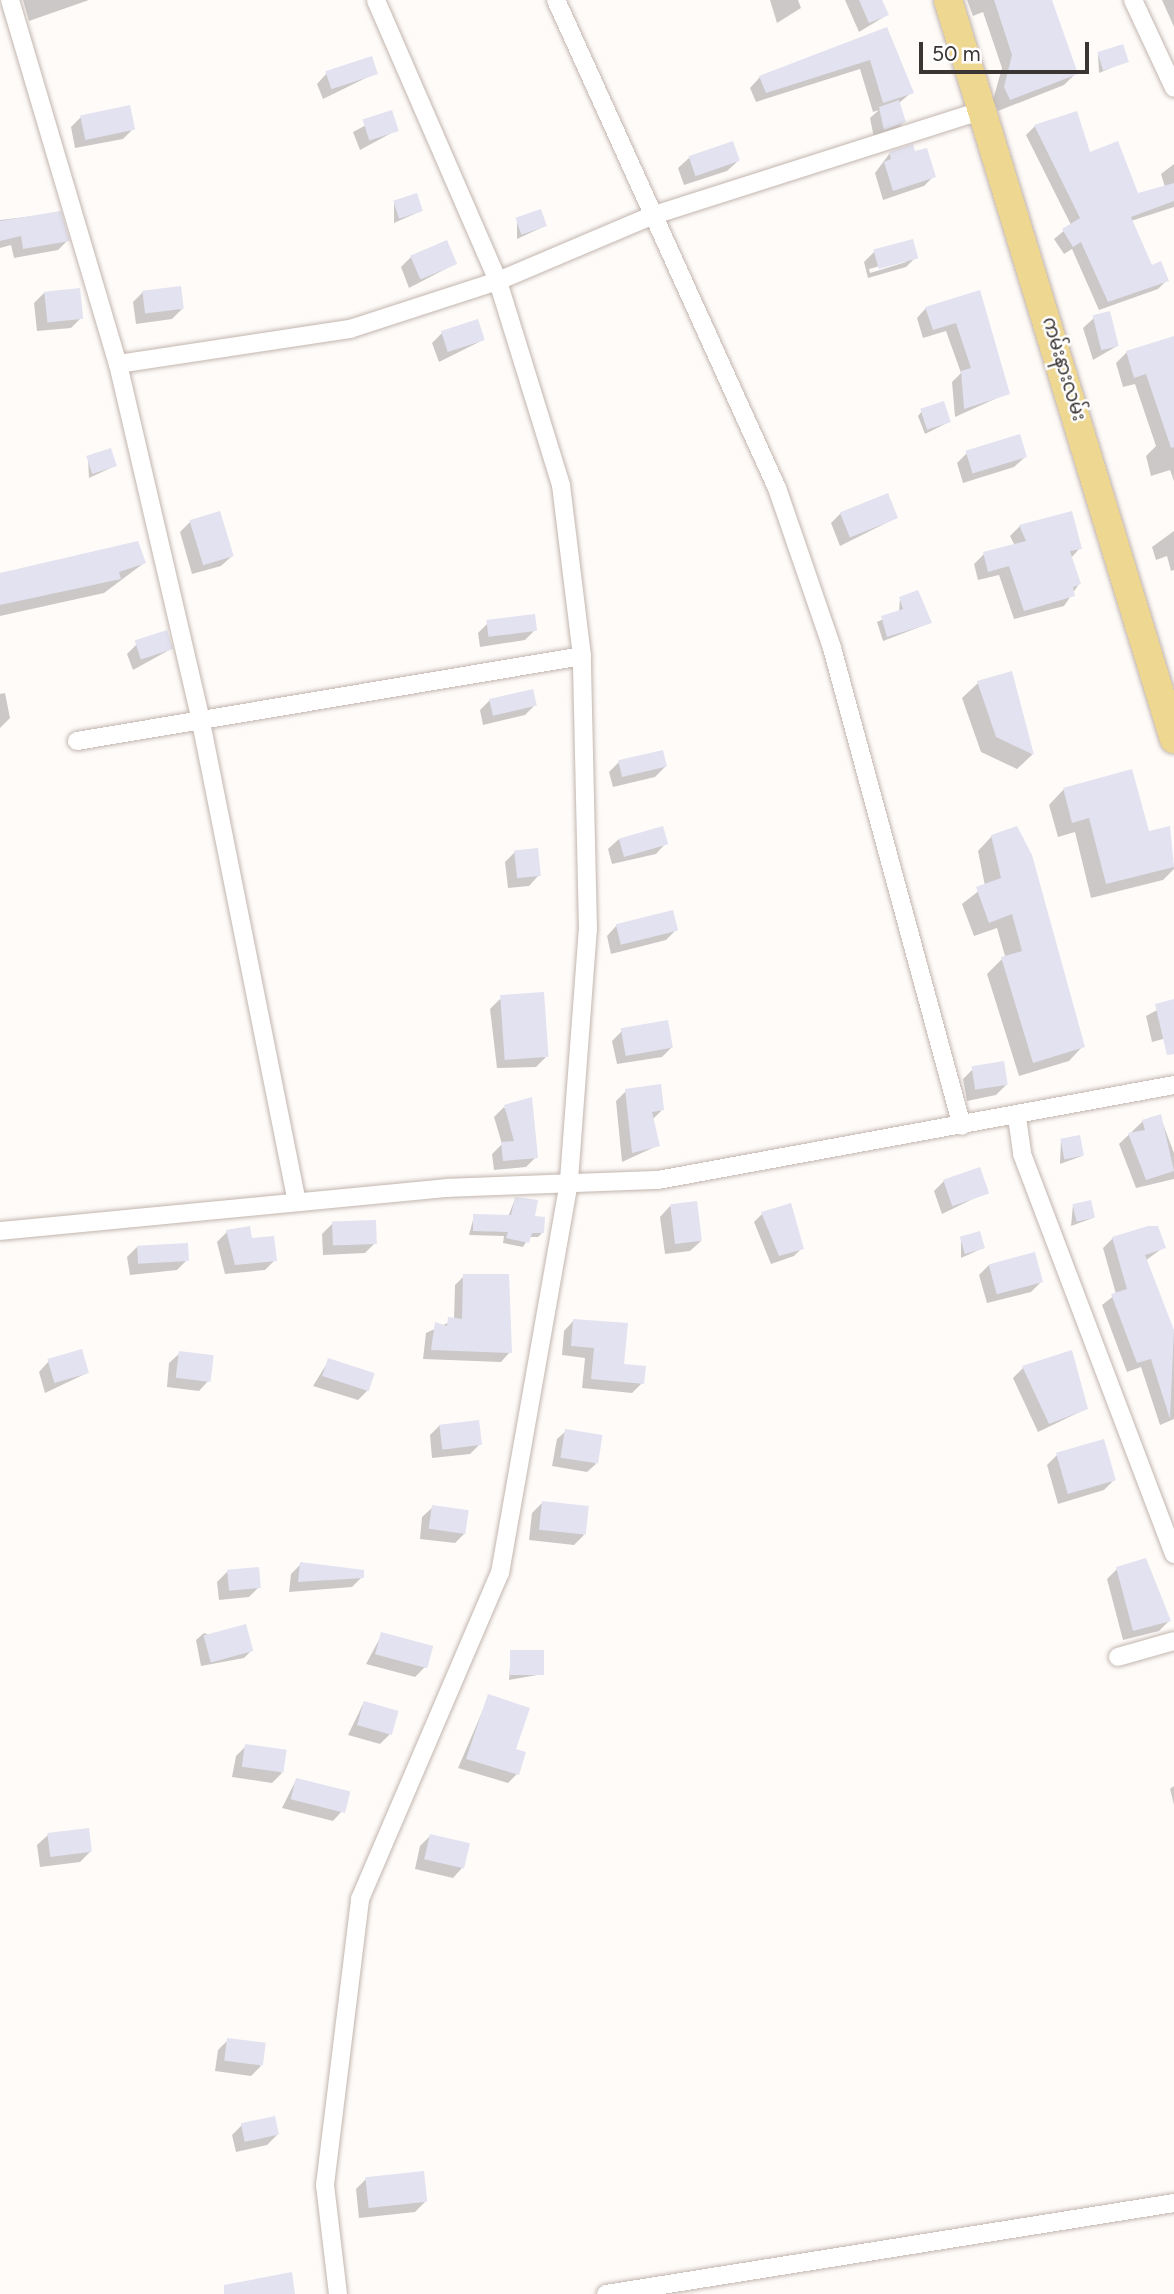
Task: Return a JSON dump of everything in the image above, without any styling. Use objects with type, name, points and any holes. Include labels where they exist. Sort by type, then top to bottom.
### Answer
[{"type":"main road","name":"ကမ်းနားလမ်း","points":[[948,0],[986,109],[1174,739]]},
{"type":"street","points":[[10,0],[118,364],[200,717],[297,1201]]},
{"type":"street","points":[[338,2294],[325,2185],[360,1899],[500,1573],[569,1180],[588,930],[582,656],[561,485],[498,281],[376,0]]},
{"type":"street","points":[[556,0],[651,216],[777,488],[832,648],[962,1126]]},
{"type":"street","points":[[1133,0],[1174,88]]},
{"type":"street","points":[[118,364],[350,330],[498,281],[651,216],[986,109]]},
{"type":"street","points":[[77,741],[200,717],[582,656]]},
{"type":"street","points":[[0,1231],[297,1201],[569,1180],[658,1180],[1174,1085]]},
{"type":"street","points":[[1017,1116],[1022,1154],[1174,1554]]},
{"type":"street","points":[[1118,1657],[1174,1641]]},
{"type":"street","points":[[606,2294],[1174,2203]]},
{"type":"building","points":[[859,0],[882,0],[889,15],[869,23]]},
{"type":"building","points":[[994,0],[1052,0],[1078,74],[1010,100],[1004,87],[1012,55]]},
{"type":"building","points":[[887,27],[914,93],[883,103],[870,60],[766,93],[759,76]]},
{"type":"building","points":[[1123,44],[1129,62],[1103,70],[1097,52]]},
{"type":"building","points":[[372,56],[378,74],[331,89],[325,71]]},
{"type":"building","points":[[899,100],[906,122],[884,130],[879,107]]},
{"type":"building","points":[[130,105],[135,129],[85,140],[80,116]]},
{"type":"building","points":[[392,110],[399,131],[369,141],[363,120]]},
{"type":"building","points":[[1077,111],[1090,152],[1118,141],[1138,193],[1174,183],[1174,201],[1131,217],[1152,265],[1161,261],[1169,281],[1108,302],[1081,242],[1073,247],[1062,229],[1080,218],[1034,125]]},
{"type":"building","points":[[733,141],[740,161],[695,176],[689,156]]},
{"type":"building","points":[[913,144],[915,151],[927,148],[936,177],[893,191],[884,162],[891,159],[889,152]]},
{"type":"building","points":[[417,193],[423,211],[399,219],[393,201]]},
{"type":"building","points":[[541,209],[547,226],[521,235],[515,218]]},
{"type":"building","points":[[61,211],[70,241],[23,249],[21,236],[0,241],[0,221]]},
{"type":"building","points":[[913,239],[918,258],[879,269],[873,250]]},
{"type":"building","points":[[447,240],[457,264],[420,280],[410,256]]},
{"type":"building","points":[[181,286],[184,309],[145,314],[142,291]]},
{"type":"building","points":[[80,288],[83,319],[47,323],[44,292]]},
{"type":"building","points":[[980,290],[1010,394],[964,409],[961,371],[971,368],[956,323],[933,330],[925,307]]},
{"type":"building","points":[[1110,311],[1119,346],[1101,350],[1093,315]]},
{"type":"building","points":[[478,319],[485,340],[448,352],[441,331]]},
{"type":"building","points":[[1174,336],[1174,447],[1171,448],[1146,374],[1134,378],[1126,351]]},
{"type":"building","points":[[944,401],[951,422],[927,430],[920,409]]},
{"type":"building","points":[[1020,434],[1027,457],[973,474],[965,451]]},
{"type":"building","points":[[111,448],[117,466],[92,474],[86,456]]},
{"type":"building","points":[[888,493],[898,518],[850,538],[840,512]]},
{"type":"building","points":[[220,511],[234,556],[203,565],[189,520]]},
{"type":"building","points":[[1072,511],[1082,549],[1070,551],[1081,584],[1073,587],[1075,596],[1024,611],[1009,566],[988,572],[983,552],[1026,541],[1019,525]]},
{"type":"building","points":[[138,541],[146,563],[119,572],[121,579],[0,605],[0,573]]},
{"type":"building","points":[[918,590],[932,623],[887,637],[881,616],[903,609],[899,597]]},
{"type":"building","points":[[535,614],[537,631],[488,637],[486,620]]},
{"type":"building","points":[[167,630],[173,649],[141,660],[135,641]]},
{"type":"building","points":[[1012,671],[1034,755],[996,737],[977,681]]},
{"type":"building","points":[[533,689],[537,706],[493,716],[489,699]]},
{"type":"building","points":[[663,750],[667,767],[622,777],[618,760]]},
{"type":"building","points":[[1132,769],[1149,831],[1170,826],[1174,867],[1106,884],[1089,818],[1072,823],[1063,788]]},
{"type":"building","points":[[663,826],[668,844],[624,857],[619,839]]},
{"type":"building","points":[[1017,826],[1032,855],[1085,1047],[1033,1063],[1001,957],[1022,951],[1012,914],[989,923],[976,887],[1001,878],[991,835]]},
{"type":"building","points":[[538,848],[541,876],[517,878],[514,851]]},
{"type":"building","points":[[673,910],[678,930],[621,945],[616,924]]},
{"type":"building","points":[[544,992],[549,1057],[505,1060],[500,995]]},
{"type":"building","points":[[1174,999],[1174,1054],[1167,1055],[1155,1004]]},
{"type":"building","points":[[668,1020],[673,1048],[626,1056],[621,1028]]},
{"type":"building","points":[[1004,1061],[1008,1085],[975,1090],[971,1066]]},
{"type":"building","points":[[661,1084],[664,1110],[652,1112],[660,1146],[632,1153],[625,1089]]},
{"type":"building","points":[[532,1097],[538,1158],[503,1161],[501,1142],[514,1141],[504,1105]]},
{"type":"building","points":[[1161,1114],[1174,1171],[1146,1180],[1128,1133],[1145,1130],[1142,1120]]},
{"type":"building","points":[[1080,1135],[1084,1156],[1064,1159],[1060,1139]]},
{"type":"building","points":[[980,1167],[989,1193],[952,1206],[943,1180]]},
{"type":"building","points":[[515,1197],[538,1200],[535,1216],[545,1217],[544,1233],[532,1233],[529,1243],[506,1238],[508,1232],[473,1231],[473,1214],[511,1215]]},
{"type":"building","points":[[1091,1200],[1095,1218],[1077,1222],[1072,1204]]},
{"type":"building","points":[[697,1201],[702,1241],[675,1244],[670,1204]]},
{"type":"building","points":[[791,1203],[804,1249],[779,1256],[761,1212]]},
{"type":"building","points":[[376,1220],[377,1244],[333,1246],[332,1222]]},
{"type":"building","points":[[250,1226],[252,1238],[274,1236],[277,1261],[235,1265],[226,1230]]},
{"type":"building","points":[[1148,1226],[1158,1226],[1166,1248],[1145,1255],[1174,1330],[1170,1419],[1151,1359],[1137,1363],[1111,1294],[1127,1289],[1112,1237]]},
{"type":"building","points":[[980,1231],[985,1248],[965,1254],[960,1237]]},
{"type":"building","points":[[188,1243],[189,1261],[138,1264],[137,1246]]},
{"type":"building","points":[[1035,1252],[1043,1282],[997,1294],[989,1264]]},
{"type":"building","points":[[463,1274],[509,1274],[512,1353],[431,1350],[435,1322],[447,1326],[448,1317],[462,1319]]},
{"type":"building","points":[[573,1319],[628,1323],[624,1364],[646,1366],[644,1384],[591,1379],[594,1348],[571,1346]]},
{"type":"building","points":[[82,1349],[89,1373],[54,1383],[47,1359]]},
{"type":"building","points":[[1072,1350],[1088,1409],[1049,1424],[1022,1366]]},
{"type":"building","points":[[179,1351],[214,1355],[210,1382],[176,1378]]},
{"type":"building","points":[[328,1358],[375,1373],[369,1391],[322,1376]]},
{"type":"building","points":[[479,1420],[482,1445],[442,1450],[439,1425]]},
{"type":"building","points":[[565,1429],[603,1435],[598,1464],[560,1458]]},
{"type":"building","points":[[1104,1439],[1116,1480],[1068,1494],[1056,1453]]},
{"type":"building","points":[[542,1501],[589,1506],[586,1535],[539,1530]]},
{"type":"building","points":[[432,1505],[469,1510],[465,1534],[429,1529]]},
{"type":"building","points":[[1146,1558],[1171,1621],[1133,1631],[1116,1567]]},
{"type":"building","points":[[300,1562],[364,1570],[364,1578],[298,1582]]},
{"type":"building","points":[[259,1567],[261,1588],[229,1591],[227,1570]]},
{"type":"building","points":[[246,1624],[253,1651],[211,1662],[203,1635]]},
{"type":"building","points":[[381,1632],[433,1646],[427,1668],[375,1654]]},
{"type":"building","points":[[510,1650],[544,1650],[544,1675],[510,1675]]},
{"type":"building","points":[[488,1694],[530,1708],[516,1749],[526,1752],[519,1775],[466,1759]]},
{"type":"building","points":[[364,1701],[399,1711],[392,1735],[357,1725]]},
{"type":"building","points":[[245,1744],[287,1750],[283,1773],[242,1767]]},
{"type":"building","points":[[296,1778],[350,1792],[345,1813],[291,1799]]},
{"type":"building","points":[[89,1828],[92,1852],[50,1857],[47,1833]]},
{"type":"building","points":[[430,1834],[470,1843],[464,1869],[424,1859]]},
{"type":"building","points":[[227,2038],[266,2043],[263,2066],[224,2061]]},
{"type":"building","points":[[275,2116],[279,2135],[245,2142],[241,2123]]},
{"type":"building","points":[[424,2171],[427,2202],[369,2208],[365,2177]]},
{"type":"building","points":[[292,2272],[295,2294],[224,2294],[224,2285]]}]
